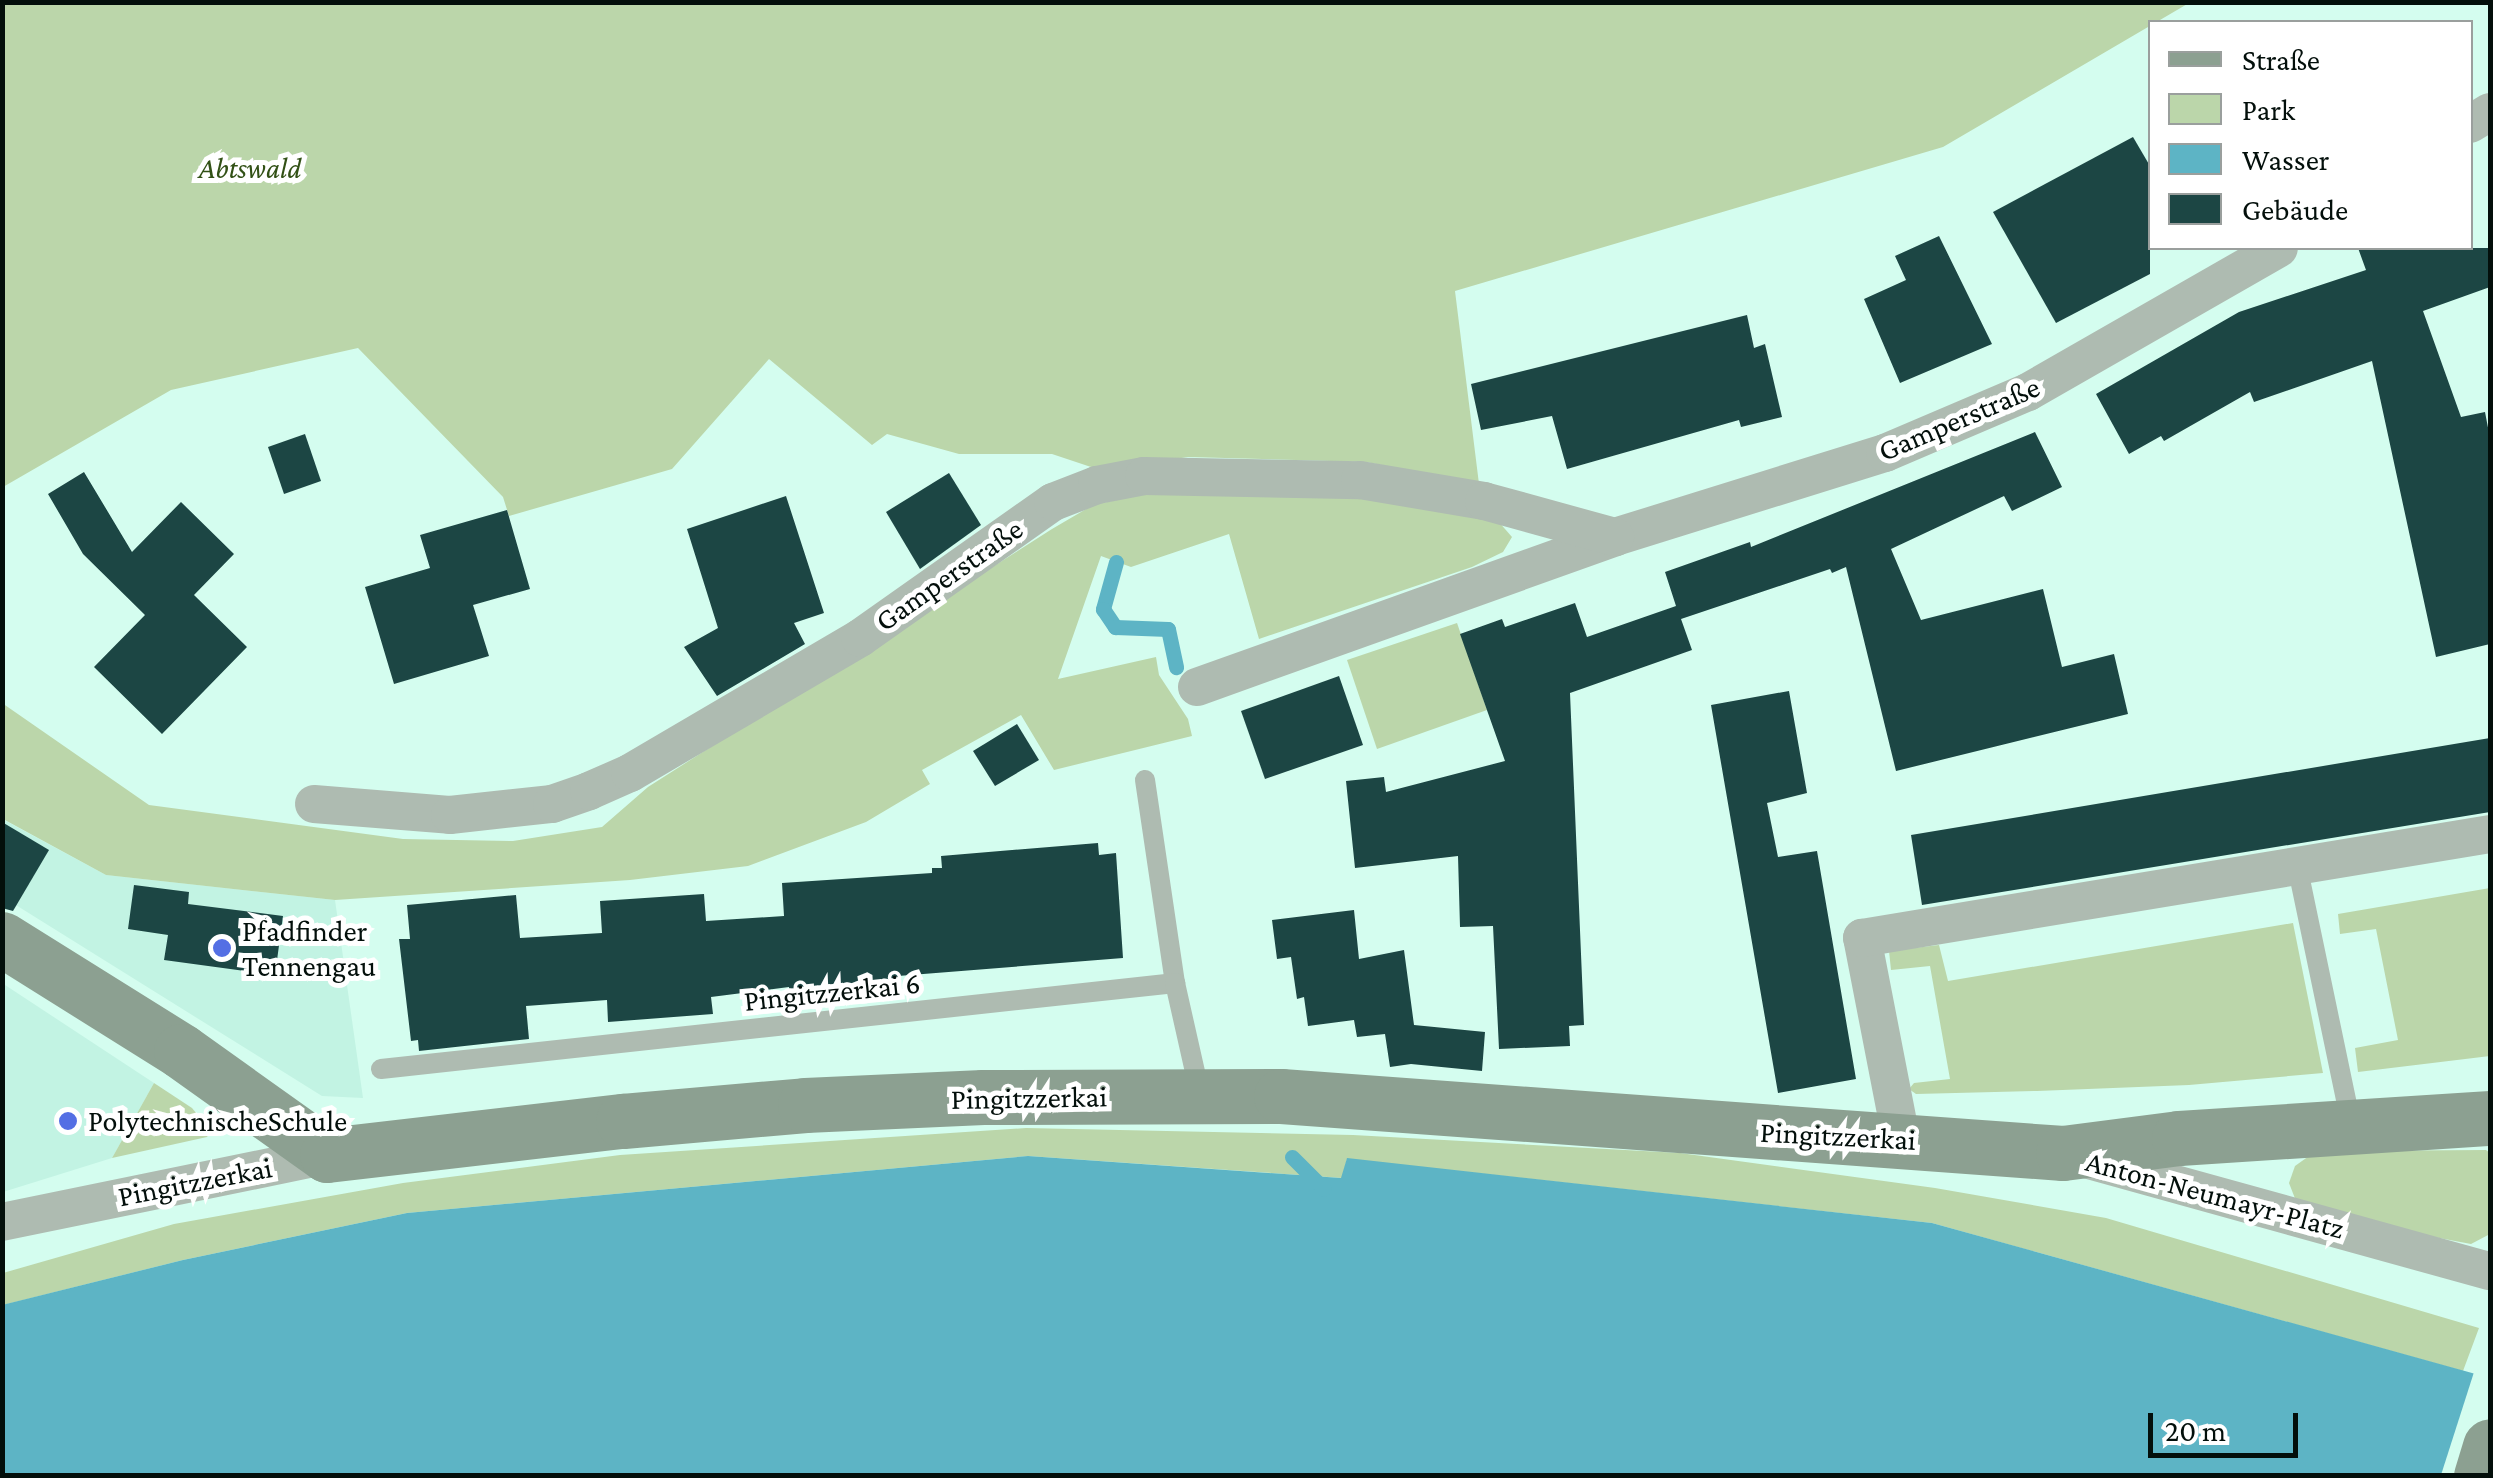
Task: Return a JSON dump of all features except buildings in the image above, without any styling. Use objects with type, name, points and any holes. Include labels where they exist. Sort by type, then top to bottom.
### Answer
[{"type":"street","name":"Gamperstraße","points":[[1197,687],[1615,537],[1885,453],[2028,392],[2275,250]]},
{"type":"street","name":"Gamperstraße","points":[[314,804],[450,815],[552,804],[589,791],[630,773],[860,638],[1054,502],[1097,485],[1144,476],[1360,480],[1484,501],[1615,537]]},
{"type":"street","points":[[1901,1138],[1862,938],[2490,834]]},
{"type":"street","points":[[2,939],[181,1052],[327,1155]]},
{"type":"street","name":"Pingitzzerkai","points":[[2,1222],[327,1155],[623,1120],[805,1105],[983,1097],[1282,1096],[1840,1139],[1901,1138],[2063,1153]]},
{"type":"street","name":"Anton-Neumayr-Platz","points":[[2063,1153],[2179,1138],[2490,1118]]},
{"type":"street","name":"Anton-Neumayr-Platz","points":[[2063,1153],[2490,1270]]},
{"type":"street","points":[[2481,1476],[2490,1446]]},
{"type":"lane","points":[[1146,780],[1175,983],[1201,1096]]},
{"type":"lane","points":[[2297,865],[2352,1128]]},
{"type":"lane","name":"Pingitzzerkai 6","points":[[380,1069],[1175,983]]},
{"type":"shaded area","points":[[2,819],[106,875],[335,900],[363,1098],[322,1096],[3,897]]},
{"type":"shaded area","name":"PolytechnischeSchule","points":[[2,983],[154,1083],[112,1158],[3,1192]]},
{"type":"green space","name":"Abtswald","points":[[3,3],[2189,3],[2160,20],[2148,20],[2148,27],[1943,147],[1455,291],[1479,484],[1366,462],[1188,457],[1100,470],[1052,454],[959,454],[887,434],[872,445],[769,359],[672,469],[509,516],[503,497],[358,348],[171,390],[3,487]]},
{"type":"green space","points":[[1144,494],[1367,497],[1498,521],[1512,537],[1503,552],[1472,567],[1259,639],[1229,534],[1131,567],[1101,556],[1058,679],[1156,657],[1159,675],[1188,719],[1192,736],[1054,770],[1021,715],[922,770],[930,784],[866,822],[748,866],[630,880],[335,900],[106,875],[3,819],[2,703],[149,805],[403,839],[513,841],[602,827],[648,787],[1052,529],[1093,505]]},
{"type":"green space","points":[[1457,623],[1487,710],[1377,749],[1347,660]]},
{"type":"green space","points":[[2490,888],[2490,1056],[2358,1072],[2355,1048],[2398,1040],[2376,929],[2340,934],[2338,914]]},
{"type":"green space","points":[[2293,923],[2323,1073],[2189,1085],[2037,1091],[1916,1094],[1909,1089],[1914,1083],[1950,1079],[1930,966],[1891,970],[1889,951],[1939,945],[1948,981]]},
{"type":"green space","points":[[154,1083],[192,1108],[211,1131],[207,1137],[112,1158]]},
{"type":"green space","points":[[1026,1128],[1353,1135],[1680,1153],[1935,1188],[2106,1218],[2479,1328],[2463,1371],[1932,1223],[1347,1159],[1342,1178],[1028,1156],[407,1213],[183,1260],[3,1305],[3,1273],[174,1224],[403,1183],[620,1155]]},
{"type":"green space","points":[[2328,1151],[2490,1153],[2490,1234],[2471,1244],[2312,1214],[2296,1201],[2289,1183],[2295,1166],[2309,1156]]},
{"type":"water","points":[[1028,1156],[1341,1178],[1347,1158],[1932,1223],[2490,1378],[2490,1475],[3,1475],[2,1305],[183,1260],[407,1213]]},
{"type":"pier","points":[[2475,1369],[2490,1373],[2490,1476],[2441,1475]]},
{"type":"waterway","points":[[1116,562],[1103,609],[1115,627],[1168,629],[1176,667]]},
{"type":"waterway","points":[[1292,1157],[1324,1189]]},
{"type":"place","name":"Pfadfinder Tennengau","points":[[222,948]]},
{"type":"place","name":"PolytechnischeSchule","points":[[68,1121]]}]
